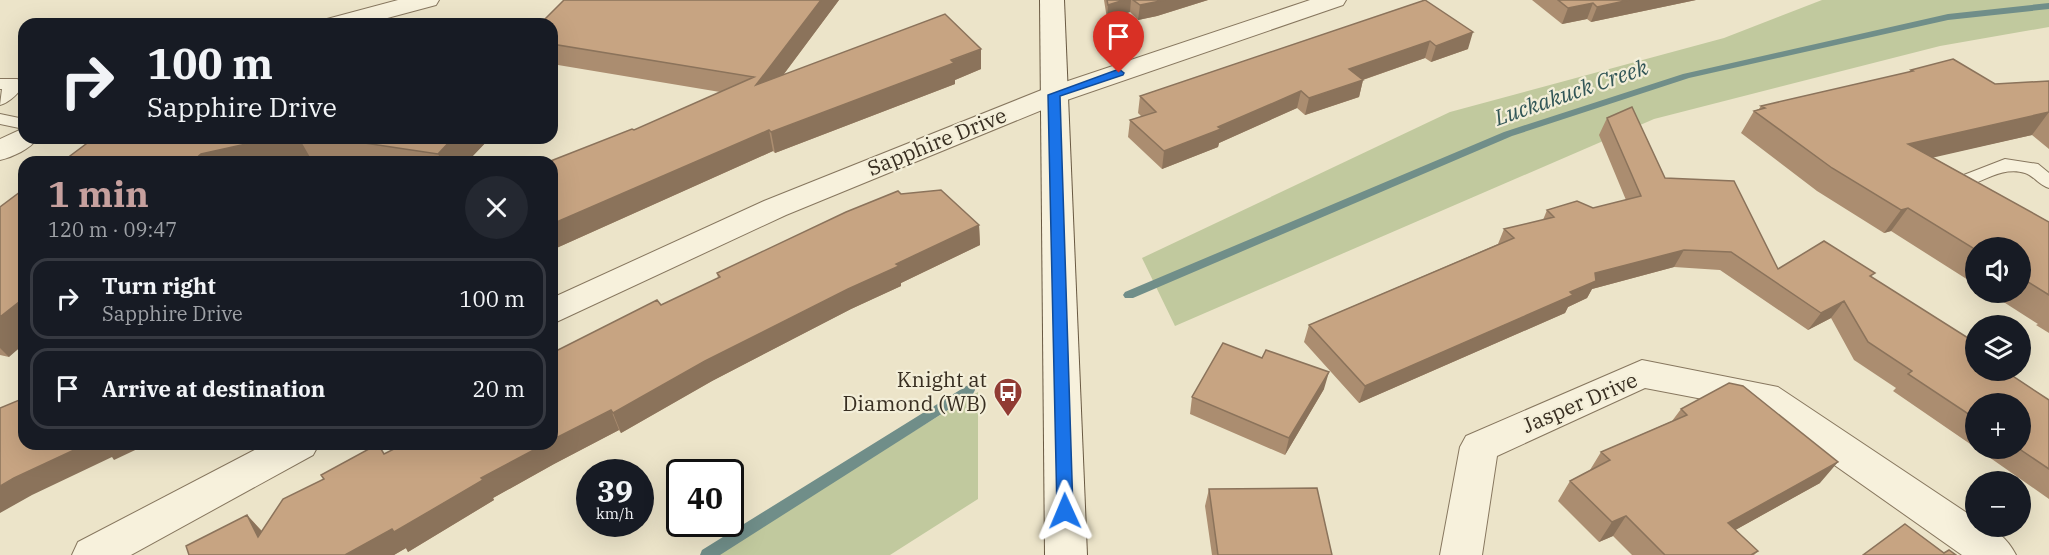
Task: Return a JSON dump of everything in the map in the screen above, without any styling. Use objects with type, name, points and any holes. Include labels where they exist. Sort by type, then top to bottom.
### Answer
[{"type":"street","points":[[359,18],[427,0]]},
{"type":"street","points":[[1052,0],[1066,555]]},
{"type":"street","name":"Sapphire Drive","points":[[558,309],[775,208],[1054,95],[1334,0]]},
{"type":"street","points":[[0,151],[18,140]]},
{"type":"street","name":"Jasper Drive","points":[[1461,555],[1479,447],[1642,374],[1765,397],[1995,555]]},
{"type":"street","points":[[93,555],[289,450]]},
{"type":"lane","points":[[0,84],[17,84],[0,100]]},
{"type":"lane","points":[[0,119],[18,123]]},
{"type":"lane","points":[[1982,208],[1963,198],[1962,182],[2005,165],[2032,168],[2049,182]]},
{"type":"green space","points":[[1822,0],[2049,0],[2049,27],[1940,46],[1654,119],[1175,326],[1142,258],[1450,112],[1724,38]]},
{"type":"green space","points":[[978,392],[978,499],[890,555],[711,555],[744,537],[744,535]]},
{"type":"building","points":[[564,0],[821,0],[756,85],[945,14],[981,49],[951,60],[954,63],[771,132],[769,130],[558,221],[558,158],[634,130],[754,77],[558,45],[558,18],[546,18]]},
{"type":"building","points":[[1107,0],[1124,0],[1108,5]]},
{"type":"building","points":[[1133,0],[1165,0],[1140,5]]},
{"type":"building","points":[[1425,0],[1473,32],[1436,46],[1430,41],[1349,69],[1363,80],[1309,98],[1301,91],[1218,127],[1221,129],[1164,151],[1130,120],[1156,112],[1140,96]]},
{"type":"building","points":[[1558,0],[1629,0],[1597,7],[1593,3],[1568,8]]},
{"type":"building","points":[[1953,59],[1995,84],[2049,81],[2049,112],[1908,144],[2049,222],[2049,295],[2031,284],[2031,237],[1965,237],[1965,243],[1908,208],[1901,210],[1832,168],[1754,111],[1765,108],[1761,106],[1913,71],[1911,70]]},
{"type":"building","points":[[1632,107],[1665,178],[1734,181],[1778,269],[1824,241],[1875,273],[1870,276],[1965,336],[1965,381],[2020,381],[2049,400],[2049,469],[2031,457],[2031,393],[1965,393],[1965,412],[1908,374],[1912,371],[1868,342],[1844,301],[1821,313],[1731,252],[1684,250],[1595,273],[1596,281],[1570,292],[1573,295],[1365,386],[1309,325],[1514,238],[1504,229],[1554,217],[1547,210],[1577,201],[1593,208],[1641,196],[1607,118]]},
{"type":"building","points":[[86,144],[246,144],[199,156],[70,156]]},
{"type":"building","points":[[371,144],[447,144],[438,154]]},
{"type":"building","points":[[941,190],[979,225],[896,264],[899,266],[705,361],[613,413],[611,410],[558,437],[558,350],[657,300],[661,305],[720,277],[717,273],[846,212],[898,191],[901,194]]},
{"type":"building","points":[[18,194],[18,303],[0,317],[0,207]]},
{"type":"building","points":[[1223,343],[1262,358],[1266,350],[1329,372],[1289,438],[1192,397]]},
{"type":"building","points":[[1729,383],[1743,386],[1838,462],[1728,523],[1758,551],[1751,555],[1665,555],[1626,516],[1612,522],[1570,481],[1610,460],[1601,452],[1687,415],[1681,409]]},
{"type":"building","points":[[18,400],[18,450],[74,450],[0,486],[0,408]]},
{"type":"building","points":[[367,450],[382,450],[384,454],[392,450],[534,450],[481,478],[483,480],[394,532],[392,529],[345,555],[189,555],[186,546],[247,515],[258,537],[283,499],[324,479],[321,475]]},
{"type":"building","points":[[1317,488],[1332,555],[1218,555],[1209,489]]},
{"type":"building","points":[[1905,524],[1944,553],[1949,550],[1956,555],[1863,555]]},
{"type":"waterway","name":"Luckakuck Creek","points":[[1129,295],[1508,134],[1686,76],[1948,17],[2049,6]]},
{"type":"waterway","name":"Luckakuck Creek","points":[[707,555],[968,390]]},
{"type":"place","name":"Knight at Diamond (WB)","points":[[1008,418]]},
{"type":"route","points":[[1065,511],[1054,95],[1119,73]]}]
